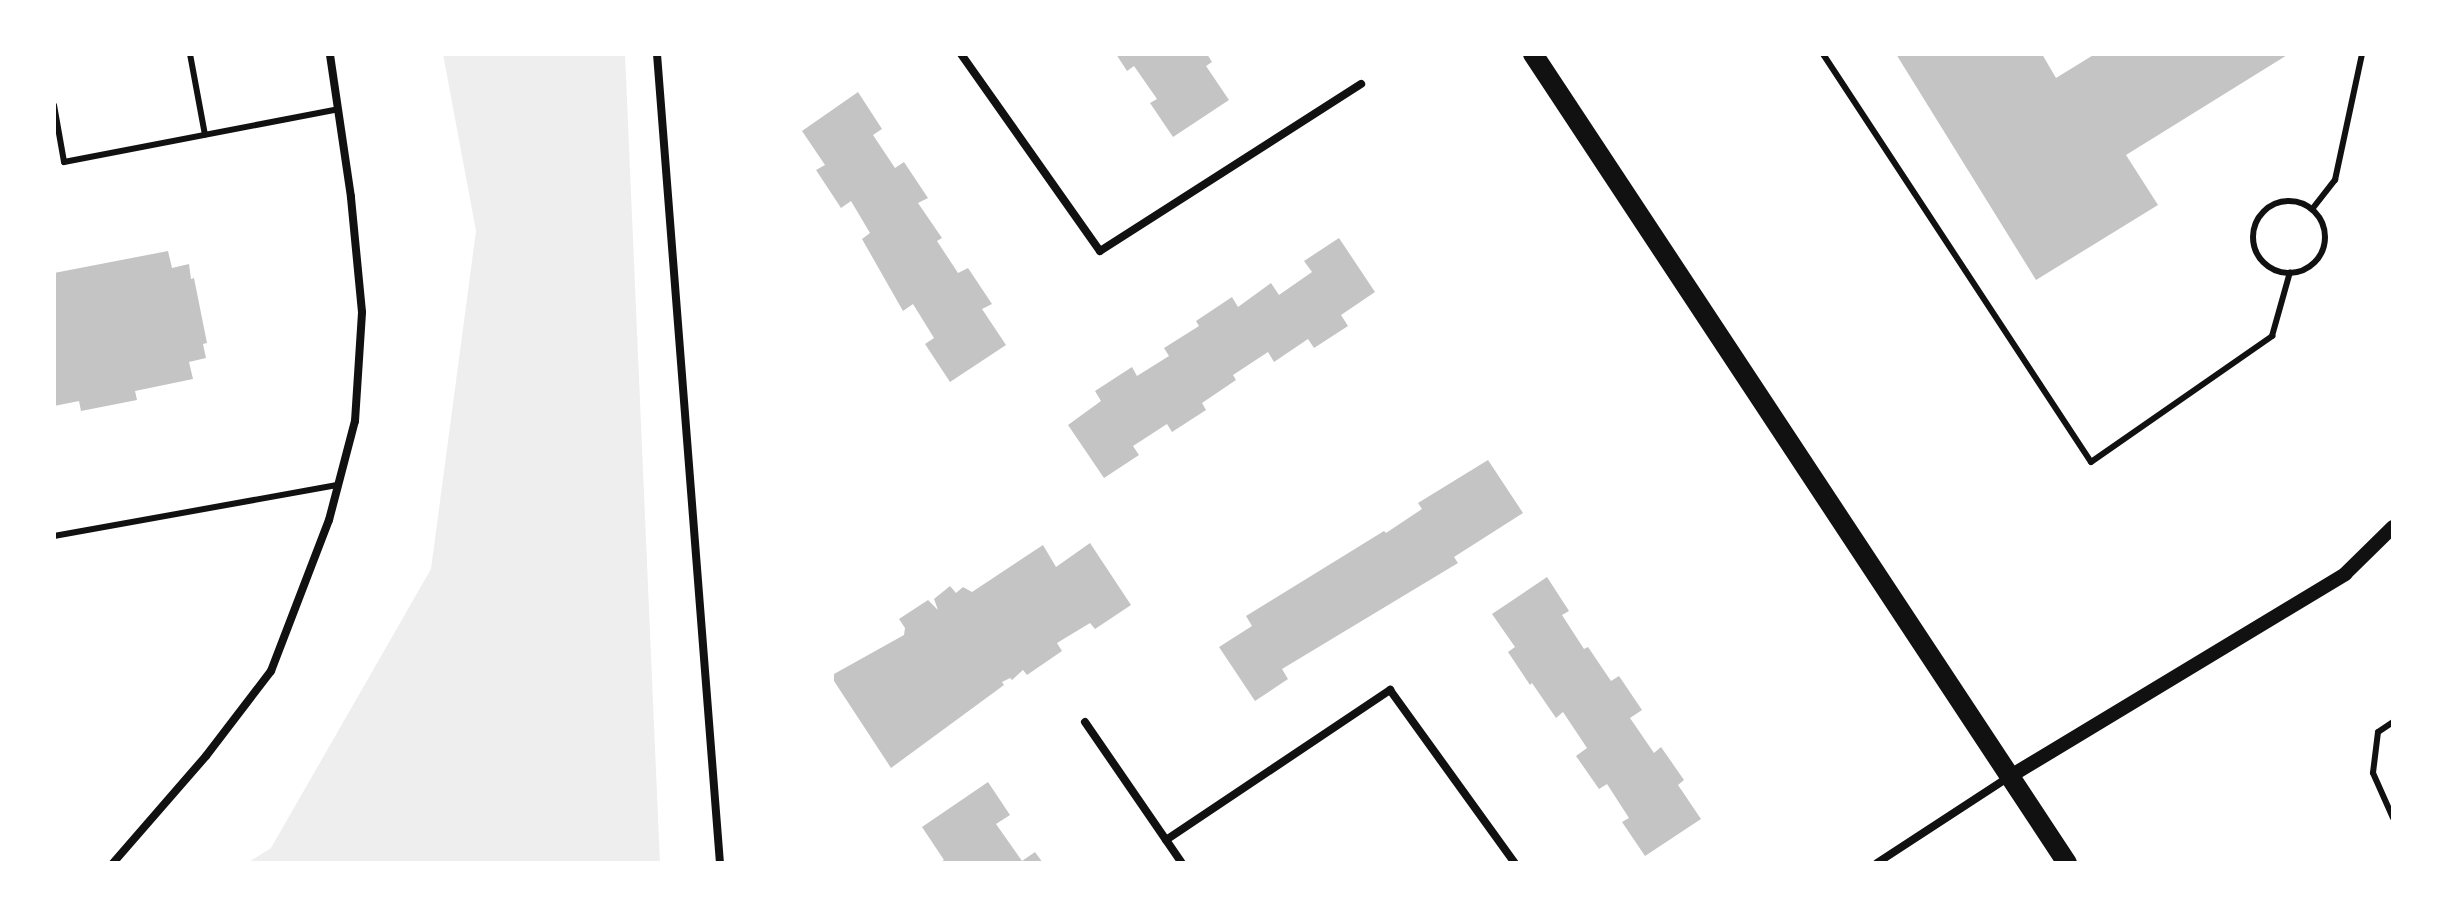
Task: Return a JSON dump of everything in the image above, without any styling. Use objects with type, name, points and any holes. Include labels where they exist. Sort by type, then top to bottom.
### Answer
[{"type":"main road","points":[[1533,54],[2067,863]]},
{"type":"street","points":[[113,863],[206,756],[271,671],[329,520],[355,421],[362,312],[330,54]]},
{"type":"street","points":[[657,54],[720,863]]},
{"type":"street","points":[[961,54],[1100,251],[1361,84]]},
{"type":"street","points":[[1877,863],[2009,777],[2345,574],[2393,527]]},
{"type":"street","points":[[1166,840],[1390,690],[1515,863]]},
{"type":"street","points":[[1085,722],[1182,863]]},
{"type":"lane","points":[[190,54],[205,135]]},
{"type":"lane","points":[[1823,54],[2091,462],[2272,336],[2290,272]]},
{"type":"lane","points":[[2313,208],[2335,180],[2362,54]]},
{"type":"lane","points":[[54,105],[64,162],[338,109]]},
{"type":"lane","points":[[2289,200],[2313,208],[2326,230],[2322,255],[2303,272],[2290,272],[2277,272],[2257,256],[2252,231],[2265,208],[2289,200]]},
{"type":"lane","points":[[54,536],[338,485]]},
{"type":"lane","points":[[2393,722],[2378,732],[2373,773],[2393,818]]},
{"type":"shaded area","points":[[443,54],[625,54],[660,863],[247,863],[271,848],[431,569],[476,231]]},
{"type":"building","points":[[1116,54],[1207,54],[1212,62],[1206,66],[1229,100],[1173,137],[1150,103],[1157,99],[1134,66],[1127,71]]},
{"type":"building","points":[[1896,54],[2042,54],[2056,78],[2095,54],[2289,54],[2126,155],[2158,205],[2036,280]]},
{"type":"building","points":[[858,92],[882,129],[873,135],[895,168],[904,162],[928,198],[918,203],[942,238],[937,241],[958,273],[968,268],[992,304],[982,309],[1006,345],[950,382],[925,344],[934,338],[913,304],[903,311],[862,239],[870,233],[851,201],[841,208],[816,170],[825,165],[802,131]]},
{"type":"building","points":[[1339,238],[1375,292],[1341,315],[1348,326],[1314,348],[1308,339],[1274,362],[1268,352],[1233,375],[1236,380],[1202,403],[1206,410],[1172,432],[1167,424],[1133,446],[1139,455],[1104,478],[1068,425],[1101,401],[1095,391],[1132,367],[1137,376],[1169,356],[1164,348],[1199,326],[1196,321],[1232,297],[1238,307],[1271,283],[1279,295],[1312,272],[1304,261]]},
{"type":"building","points":[[168,251],[172,268],[189,264],[207,343],[203,344],[206,358],[189,362],[193,379],[135,391],[137,400],[81,411],[79,401],[54,406],[54,273]]},
{"type":"building","points":[[1488,460],[1523,513],[1454,557],[1458,563],[1282,669],[1288,679],[1255,701],[1219,647],[1252,626],[1246,616],[1384,531],[1386,533],[1422,509],[1418,503]]},
{"type":"building","points":[[1090,543],[1131,605],[1095,629],[1090,623],[1057,643],[1062,651],[1027,675],[1023,670],[1012,680],[1002,682],[1004,685],[891,768],[834,681],[834,674],[904,635],[905,628],[899,619],[928,600],[938,610],[934,599],[950,586],[956,593],[963,587],[972,592],[1043,545],[1056,567]]},
{"type":"building","points":[[1547,577],[1569,611],[1562,615],[1584,649],[1588,647],[1611,681],[1619,676],[1642,710],[1630,718],[1654,753],[1661,747],[1684,780],[1678,785],[1701,819],[1645,856],[1622,822],[1629,818],[1607,784],[1599,789],[1576,756],[1587,748],[1563,712],[1556,718],[1532,683],[1530,685],[1508,652],[1515,647],[1492,614]]},
{"type":"building","points":[[988,782],[1010,815],[996,824],[1022,861],[1035,852],[1043,863],[938,863],[944,860],[922,827]]}]
